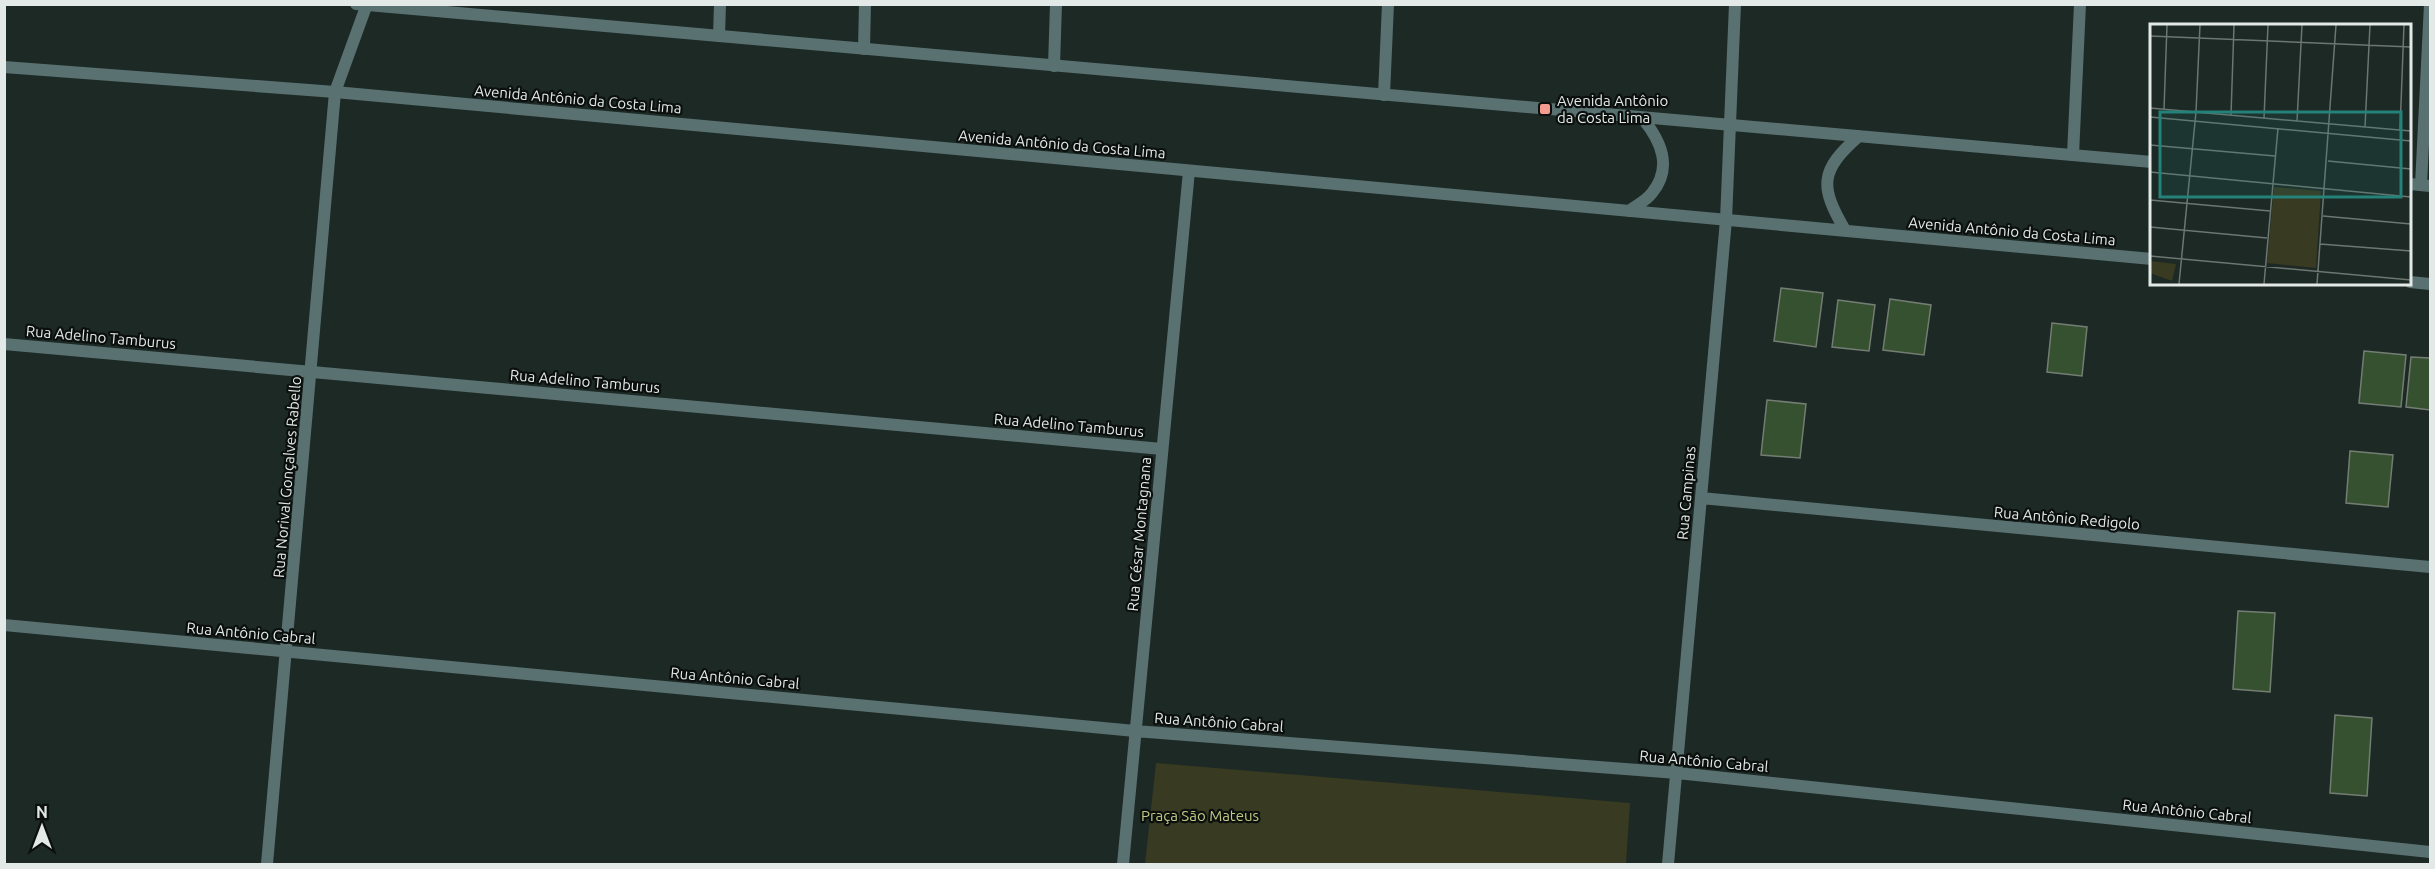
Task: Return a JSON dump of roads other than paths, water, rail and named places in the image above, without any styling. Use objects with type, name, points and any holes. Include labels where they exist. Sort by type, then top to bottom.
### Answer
[{"type":"street","points":[[719,36],[720,4]]},
{"type":"street","points":[[864,49],[866,4]]},
{"type":"street","points":[[1054,66],[1056,4]]},
{"type":"street","points":[[1384,95],[1388,4]]},
{"type":"street","name":"Rua Campinas","points":[[1668,864],[1726,220],[1735,4]]},
{"type":"street","points":[[2073,155],[2080,4]]},
{"type":"street","points":[[2420,185],[2430,4]]},
{"type":"street","points":[[363,5],[2150,162]]},
{"type":"street","name":"Rua Norival Gonçalves Rabello","points":[[267,864],[288,652],[335,92],[363,5]]},
{"type":"street","name":"Avenida Antônio da Costa Lima","points":[[4,67],[335,92],[2150,259]]},
{"type":"street","points":[[1629,211],[1652,193],[1664,167],[1660,140],[1643,119]]},
{"type":"street","points":[[1845,230],[1830,205],[1826,179],[1838,154],[1859,136]]},
{"type":"street","name":"Rua César Montagnana","points":[[1124,864],[1189,171]]},
{"type":"street","points":[[2411,282],[2430,284]]},
{"type":"street","name":"Rua Adelino Tamburus","points":[[4,344],[1162,449]]},
{"type":"street","name":"Rua Antônio Redigolo","points":[[1701,498],[2430,567]]},
{"type":"street","name":"Rua Antônio Cabral","points":[[4,625],[1135,731],[1677,773],[2430,852]]},
{"type":"place","name":"Avenida Antônio da Costa Lima","points":[[1545,109]]},
{"type":"park label","name":"Praça São Mateus","points":[[1200,815]]}]
